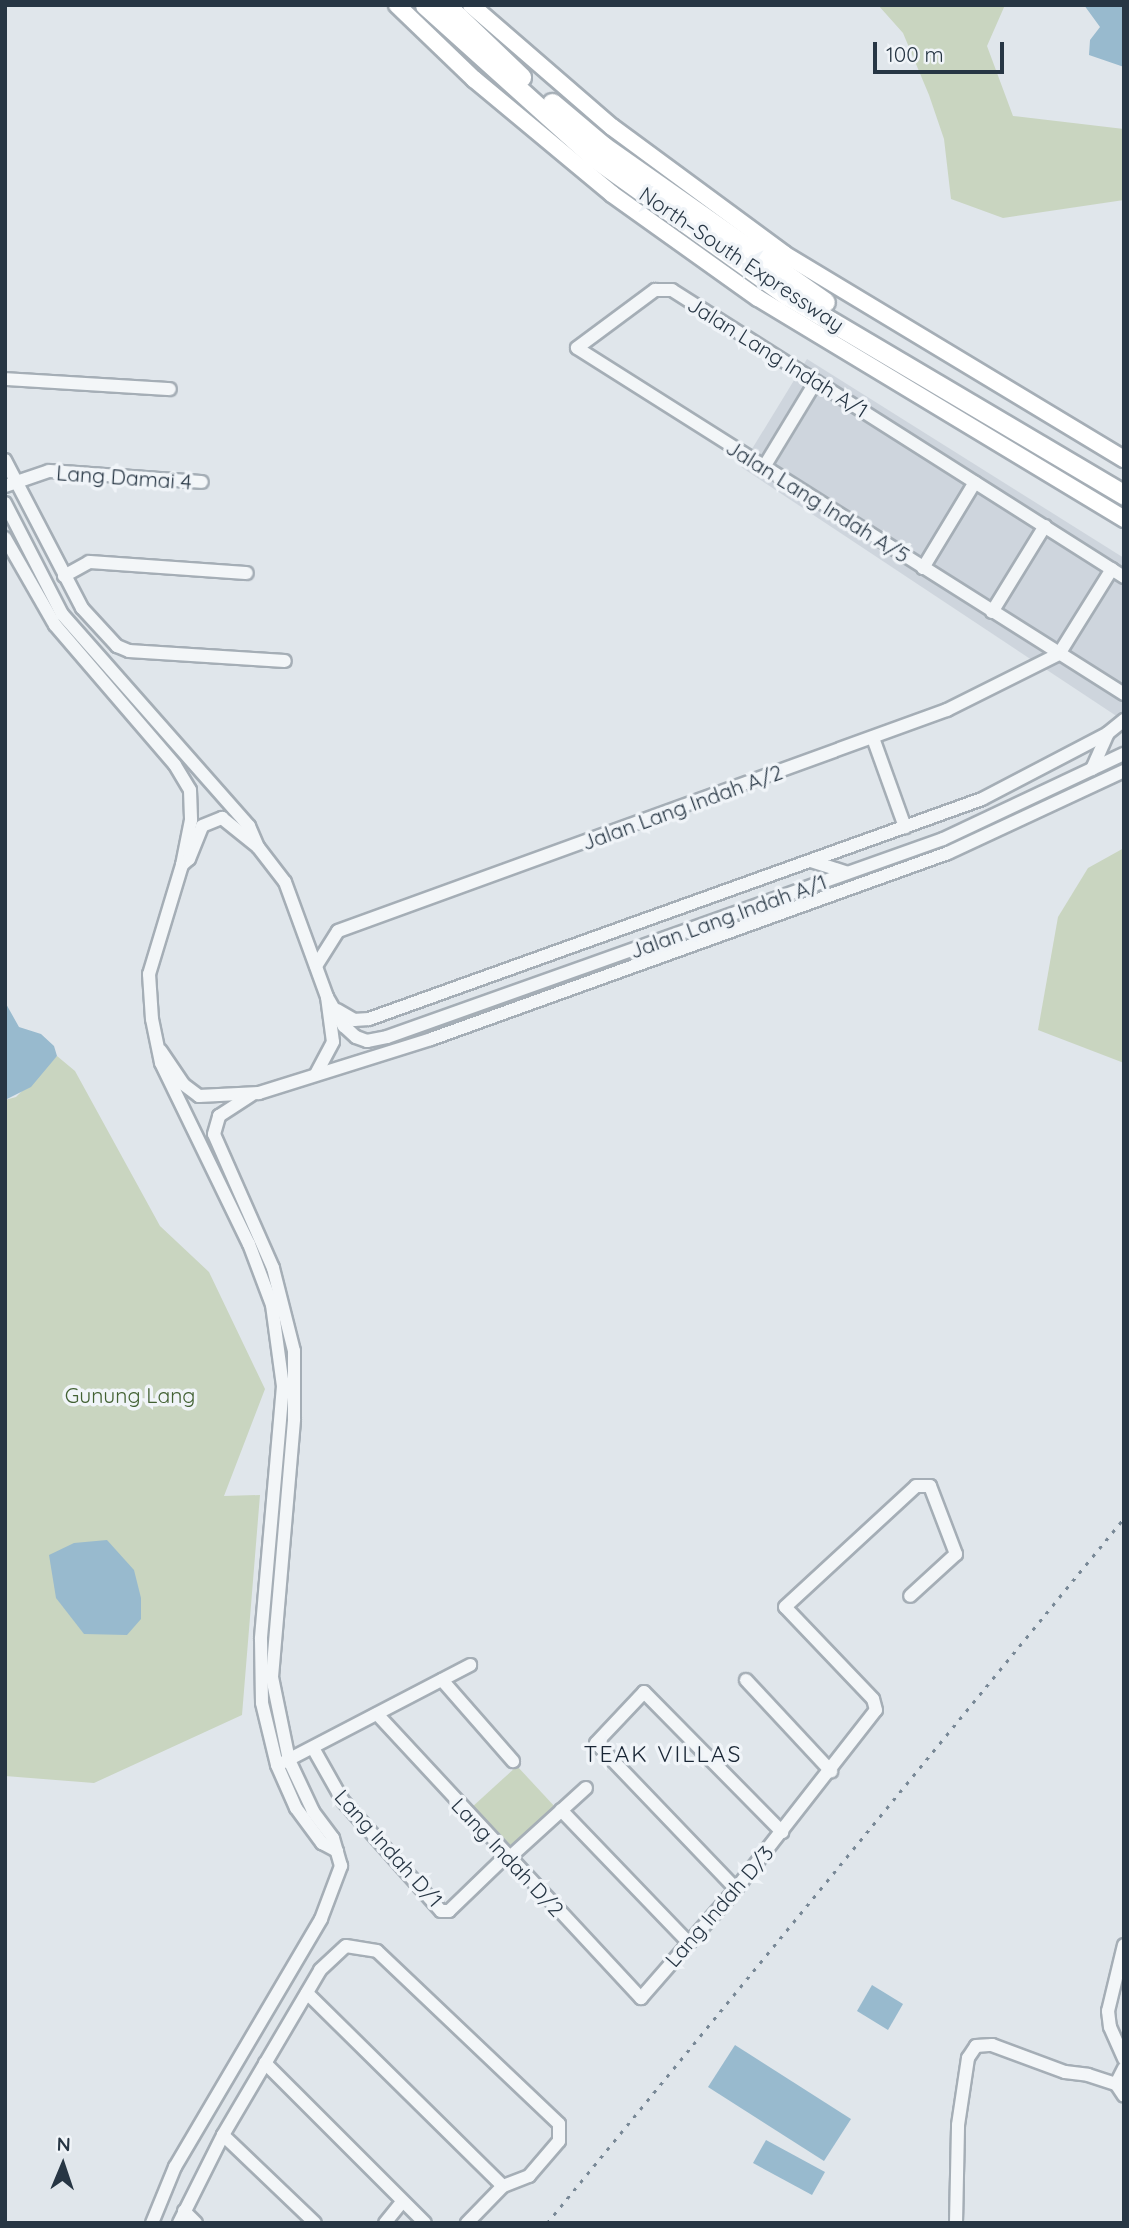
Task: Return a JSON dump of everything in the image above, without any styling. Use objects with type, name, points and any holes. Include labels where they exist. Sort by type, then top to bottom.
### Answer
[{"type":"highway","name":"North–South Expressway","points":[[425,5],[595,158],[788,296],[1124,495]]},
{"type":"highway","name":"North–South Expressway","points":[[446,5],[603,146],[807,292],[1124,482]]},
{"type":"main road","points":[[397,5],[474,79],[612,194],[758,298],[1124,519]]},
{"type":"main road","points":[[471,5],[622,135],[784,254],[1124,459]]},
{"type":"street","name":"Jalan Lang Indah A/1","points":[[577,348],[664,288],[1124,576]]},
{"type":"street","name":"Jalan Lang Indah A/5","points":[[577,348],[1122,696]]},
{"type":"street","points":[[5,379],[170,389]]},
{"type":"street","points":[[764,467],[816,382]]},
{"type":"street","points":[[5,460],[11,484],[87,615],[117,646],[285,661]]},
{"type":"street","name":"Lang Damai 4","points":[[11,484],[49,471],[202,482]]},
{"type":"street","points":[[923,568],[975,482]]},
{"type":"street","points":[[5,503],[62,614],[249,826],[258,847]]},
{"type":"street","points":[[992,612],[1045,526]]},
{"type":"street","points":[[5,538],[55,625],[187,784],[191,815],[182,865],[149,974],[152,1019],[161,1051],[161,1063],[259,1267],[276,1325],[283,1386],[260,1677],[266,1726],[283,1762],[337,1851],[341,1870],[321,1919],[175,2167],[152,2223]]},
{"type":"street","points":[[65,576],[89,562],[247,573]]},
{"type":"street","points":[[1059,654],[1112,569]]},
{"type":"street","name":"Jalan Lang Indah A/2","points":[[316,966],[338,931],[947,710],[1059,654]]},
{"type":"street","name":"Jalan Lang Indah A/1","points":[[336,1010],[354,1020],[369,1019],[982,799],[1108,733],[1124,720]]},
{"type":"street","points":[[1092,769],[1108,733]]},
{"type":"street","points":[[873,738],[905,827]]},
{"type":"street","name":"Jalan Lang Indah A/1","points":[[327,996],[348,1030],[361,1039],[374,1040],[847,873],[986,821],[1124,754]]},
{"type":"street","points":[[283,1762],[272,1677],[293,1419],[294,1351],[273,1268],[214,1134],[219,1116],[251,1095],[431,1039],[948,853],[1124,771]]},
{"type":"street","points":[[182,865],[189,859],[202,826],[217,818],[233,824],[258,847],[285,882],[327,996],[333,1042],[316,1074]]},
{"type":"street","points":[[811,861],[847,873]]},
{"type":"street","points":[[161,1051],[193,1093],[208,1098],[236,1092],[251,1095]]},
{"type":"street","name":"Lang Indah D/3","points":[[641,1998],[737,1889],[873,1717],[873,1699],[785,1607],[916,1486],[930,1486],[956,1554],[910,1596]]},
{"type":"street","points":[[283,1762],[470,1665]]},
{"type":"street","points":[[442,1680],[513,1760]]},
{"type":"street","points":[[746,1681],[831,1771]]},
{"type":"street","points":[[737,1889],[596,1743],[644,1692],[782,1832]]},
{"type":"street","name":"Lang Indah D/2","points":[[377,1714],[641,1998]]},
{"type":"street","name":"Lang Indah D/1","points":[[313,1748],[342,1801],[441,1911],[449,1910],[508,1857]]},
{"type":"street","points":[[508,1857],[586,1788]]},
{"type":"street","points":[[561,1810],[688,1942]]},
{"type":"street","points":[[1124,1945],[1108,2011],[1110,2027],[1124,2059]]},
{"type":"street","points":[[196,2223],[181,2217],[223,2135],[320,1970],[346,1946],[377,1951],[559,2124],[559,2141],[530,2176],[503,2186],[467,2223]]},
{"type":"street","points":[[307,1993],[503,2186]]},
{"type":"street","points":[[956,2223],[958,2125],[971,2050],[992,2045],[1116,2084],[1124,2096]]},
{"type":"street","points":[[265,2063],[425,2223]]},
{"type":"street","points":[[1116,2084],[1124,2067]]},
{"type":"street","points":[[223,2135],[315,2223]]},
{"type":"street","points":[[384,2223],[402,2202]]},
{"type":"shaded area","points":[[807,359],[1124,558],[1124,721],[741,467]]},
{"type":"green space","points":[[878,5],[1005,5],[987,46],[1013,116],[1124,129],[1124,200],[1003,218],[951,199],[944,139],[929,95],[903,33]]},
{"type":"green space","points":[[1124,848],[1124,1063],[1038,1030],[1058,917],[1088,868]]},
{"type":"green space","name":"Gunung Lang","points":[[57,1056],[75,1071],[160,1226],[209,1272],[265,1389],[224,1496],[260,1495],[242,1715],[94,1783],[5,1776],[5,1100],[16,1097]]},
{"type":"green space","points":[[517,1766],[556,1808],[510,1850],[471,1808]]},
{"type":"water","points":[[1084,5],[1124,5],[1124,67],[1089,55],[1090,40],[1100,27]]},
{"type":"water","points":[[5,1002],[19,1027],[41,1034],[54,1046],[57,1056],[31,1087],[5,1100]]},
{"type":"water","points":[[107,1540],[134,1570],[141,1598],[141,1619],[127,1635],[84,1634],[56,1598],[49,1555],[74,1543]]},
{"type":"water","points":[[872,1985],[903,2004],[888,2030],[857,2011]]},
{"type":"water","points":[[735,2045],[851,2119],[824,2161],[708,2087]]},
{"type":"water","points":[[766,2140],[825,2172],[812,2195],[753,2163]]},
{"type":"railway","points":[[547,2223],[1124,1518]]},
{"type":"district","name":"TEAK VILLAS","points":[[663,1754]]}]
